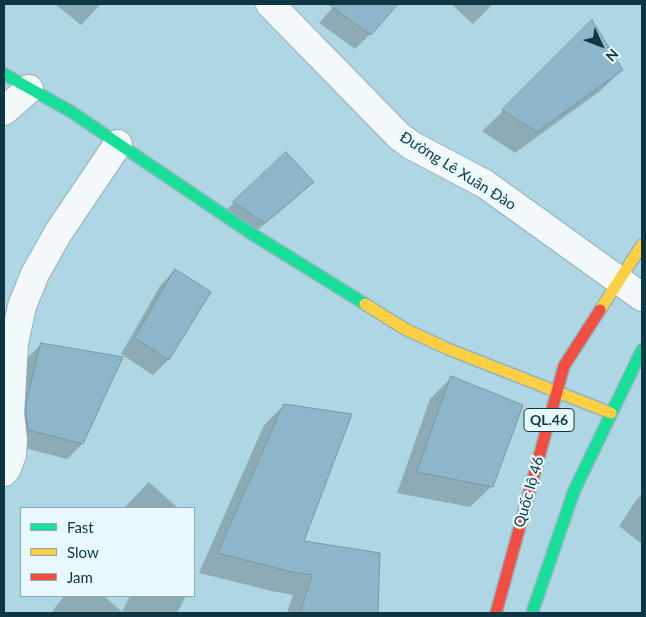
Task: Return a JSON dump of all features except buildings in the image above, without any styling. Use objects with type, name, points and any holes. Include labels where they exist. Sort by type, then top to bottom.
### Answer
[{"type":"main road","points":[[4,74],[70,111],[249,232],[405,329],[448,349],[611,413]]},
{"type":"main road","name":"Quốc lộ 46","points":[[496,613],[564,366],[642,245]]},
{"type":"main road","points":[[532,613],[574,492],[642,350]]},
{"type":"street","name":"Đường Lê Xuân Đào","points":[[270,4],[399,136],[411,145],[485,184],[642,297]]},
{"type":"street","points":[[4,111],[29,89]]},
{"type":"street","points":[[4,472],[12,455],[13,440],[10,414],[14,343],[22,306],[35,274],[58,232],[118,144]]},
{"type":"traffic: fast","points":[[4,74],[70,111],[249,232],[365,304]]},
{"type":"traffic: fast","points":[[532,613],[574,491],[642,350]]},
{"type":"traffic: slow","points":[[600,310],[642,245]]},
{"type":"traffic: slow","points":[[365,304],[405,329],[448,349],[611,413]]},
{"type":"traffic: jam","points":[[496,613],[564,366],[600,310]]}]
